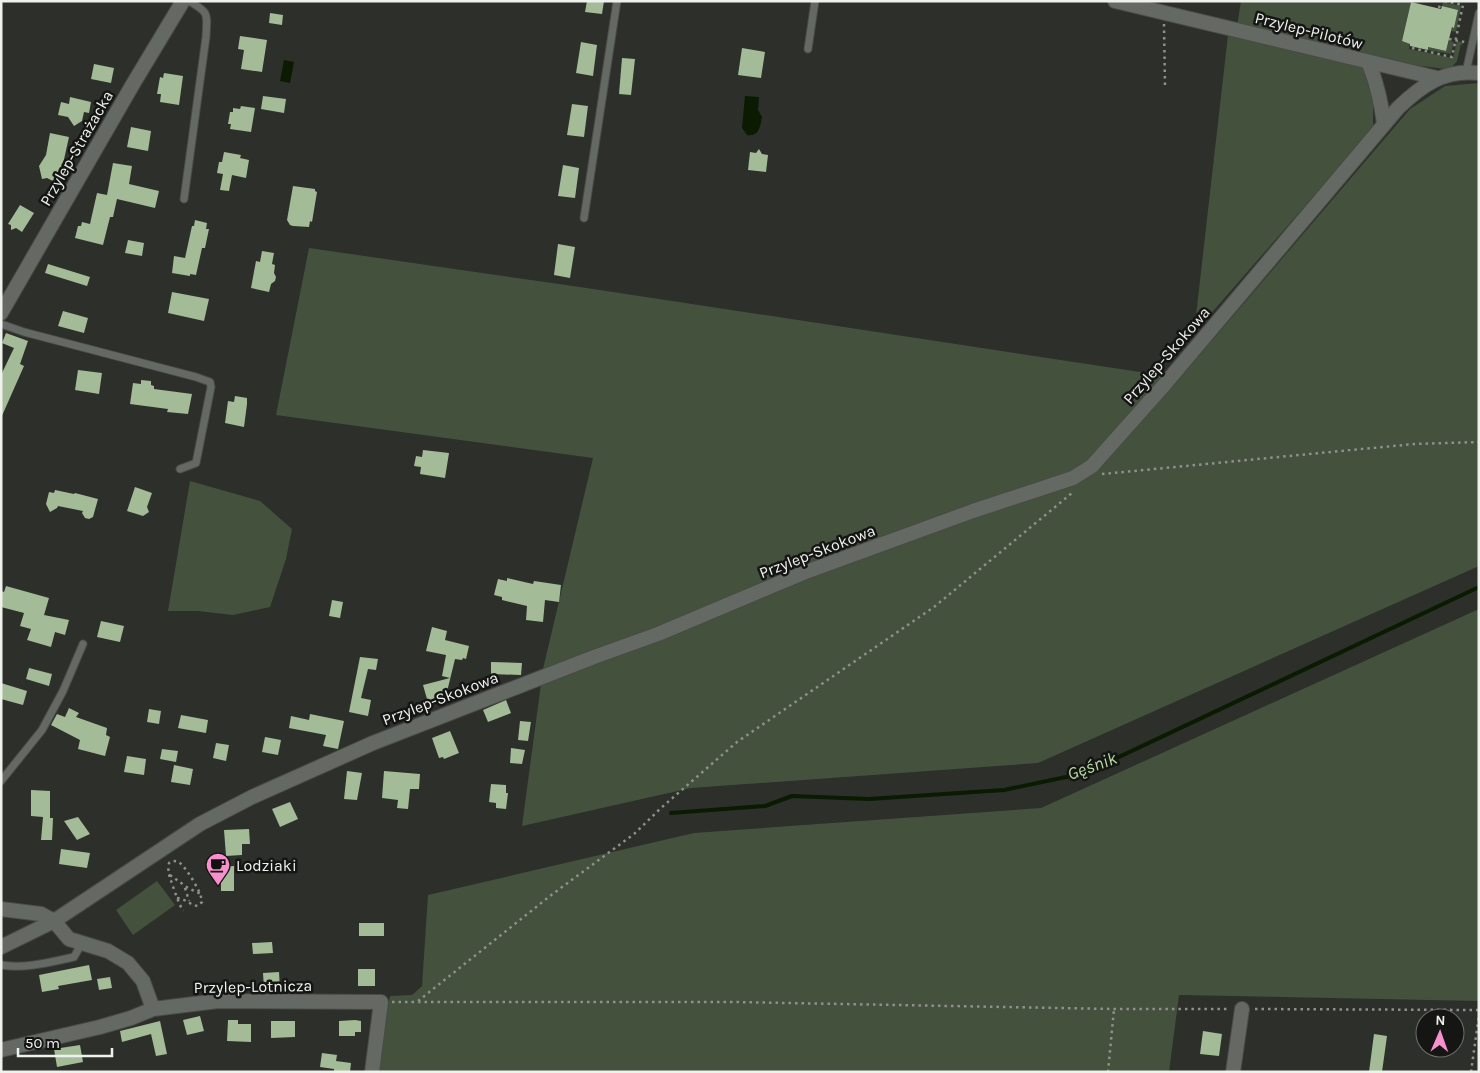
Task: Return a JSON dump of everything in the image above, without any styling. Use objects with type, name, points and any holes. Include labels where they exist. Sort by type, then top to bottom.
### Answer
[{"type":"street","name":"Przylep-Strażacka","points":[[1,313],[128,92],[183,1]]},
{"type":"street","name":"Przylep-Pilotów","points":[[1115,1],[1437,78]]},
{"type":"street","points":[[1368,62],[1381,97],[1384,124]]},
{"type":"street","name":"Przylep-Skokowa","points":[[1,947],[54,921],[200,824],[252,797],[373,743],[658,634],[803,573],[973,511],[1074,478],[1092,466],[1165,384],[1398,108],[1416,91],[1437,78],[1473,72]]},
{"type":"street","points":[[1,909],[41,914],[54,921],[68,939],[108,951],[128,963],[143,981],[153,1009]]},
{"type":"street","name":"Przylep-Lotnicza","points":[[1,1050],[100,1027],[153,1009],[218,1001],[381,1002]]},
{"type":"street","points":[[372,1072],[381,1002]]},
{"type":"street","points":[[1233,1072],[1242,1009]]},
{"type":"lane","points":[[184,199],[206,37],[207,15],[202,8],[189,1]]},
{"type":"lane","points":[[584,218],[617,1]]},
{"type":"lane","points":[[808,49],[815,1]]},
{"type":"lane","points":[[1473,72],[1479,13]]},
{"type":"lane","points":[[1,324],[24,332],[210,382],[211,387],[196,464],[180,469]]},
{"type":"lane","points":[[1,781],[42,730],[63,691],[83,644]]},
{"type":"lane","points":[[1,966],[10,967],[74,958],[82,943]]},
{"type":"path","points":[[1439,8],[1440,1]]},
{"type":"path","points":[[1412,48],[1452,57],[1463,5],[1445,1]]},
{"type":"path","points":[[1164,13],[1164,86]]},
{"type":"path","points":[[1449,38],[1465,42],[1464,45]]},
{"type":"path","points":[[1100,475],[1414,444],[1479,442]]},
{"type":"path","points":[[416,1002],[550,896],[634,834],[736,742],[934,607],[1078,488]]},
{"type":"path","points":[[178,898],[198,906],[202,902],[201,894],[176,861],[169,863],[169,875],[183,911]]},
{"type":"path","points":[[169,875],[201,894]]},
{"type":"path","points":[[185,886],[189,902]]},
{"type":"path","points":[[381,1002],[733,1002],[1114,1009],[1479,1010]]},
{"type":"path","points":[[1108,1072],[1114,1009]]},
{"type":"path","points":[[1472,1072],[1479,1015]]},
{"type":"shaded area","points":[[1241,1],[1411,1],[1402,41],[1410,43],[1409,49],[1453,58],[1457,41],[1463,43],[1463,45],[1461,44],[1457,61],[1451,68],[1413,65],[1237,26]]},
{"type":"shaded area","points":[[1443,2],[1461,6],[1456,32],[1451,31],[1452,27],[1454,27],[1458,10],[1442,6]]},
{"type":"shaded area","points":[[1228,35],[1367,68],[1373,97],[1373,128],[1194,333]]},
{"type":"shaded area","points":[[1449,41],[1454,42],[1451,54],[1428,50],[1428,47],[1446,51]]},
{"type":"shaded area","points":[[284,60],[294,62],[290,83],[280,81]]},
{"type":"shaded area","points":[[1479,83],[1479,566],[1038,763],[691,788],[522,826],[543,669],[593,458],[276,415],[309,248],[1180,378],[1410,109],[1445,86]]},
{"type":"shaded area","points":[[745,96],[759,97],[758,110],[762,117],[760,128],[751,135],[747,135],[742,128]]},
{"type":"shaded area","points":[[190,481],[260,501],[292,529],[286,559],[270,607],[233,615],[198,611],[168,611]]},
{"type":"shaded area","points":[[1479,609],[1479,1001],[1179,995],[1169,1072],[376,1072],[390,996],[412,995],[422,986],[428,895],[694,833],[1041,808]]},
{"type":"shaded area","points":[[157,881],[175,905],[133,935],[116,910]]},
{"type":"building","points":[[587,1],[604,1],[602,14],[585,12]]},
{"type":"building","points":[[1411,2],[1441,9],[1442,6],[1458,10],[1446,51],[1410,46],[1410,44],[1402,41]]},
{"type":"building","points":[[270,13],[283,15],[282,25],[269,23]]},
{"type":"building","points":[[240,36],[267,40],[262,72],[241,69],[244,50],[238,49]]},
{"type":"building","points":[[581,42],[597,45],[593,76],[576,73]]},
{"type":"building","points":[[742,48],[765,52],[761,78],[738,75]]},
{"type":"building","points":[[622,58],[635,59],[631,95],[619,94]]},
{"type":"building","points":[[94,64],[114,68],[111,83],[91,79]]},
{"type":"building","points":[[164,73],[183,76],[179,105],[160,102],[161,94],[157,94],[160,77],[163,78]]},
{"type":"building","points":[[263,96],[286,99],[284,113],[261,109]]},
{"type":"building","points":[[70,97],[91,102],[89,113],[84,112],[82,121],[74,126],[68,117],[58,115],[61,102],[69,104]]},
{"type":"building","points":[[572,104],[588,106],[584,137],[567,135]]},
{"type":"building","points":[[241,106],[255,108],[251,132],[230,129],[231,124],[228,124],[230,112],[233,112],[233,108],[240,109]]},
{"type":"building","points":[[131,127],[151,131],[148,151],[127,147]]},
{"type":"building","points":[[50,133],[69,137],[63,164],[53,181],[47,178],[42,179],[39,166],[46,155]]},
{"type":"building","points":[[759,149],[762,154],[768,155],[766,172],[748,170],[750,152],[756,153]]},
{"type":"building","points":[[224,152],[241,155],[240,158],[249,160],[246,178],[232,175],[229,191],[220,190],[223,174],[217,173],[219,162],[222,162]]},
{"type":"building","points":[[113,163],[132,166],[129,184],[159,191],[155,208],[117,199],[103,245],[75,238],[78,226],[81,226],[82,222],[90,224],[97,193],[107,195]]},
{"type":"building","points":[[563,165],[579,168],[575,198],[558,196]]},
{"type":"building","points":[[293,186],[315,189],[317,192],[312,222],[310,221],[309,227],[293,226],[287,220]]},
{"type":"building","points":[[20,205],[34,213],[22,232],[16,228],[11,230],[11,225],[8,224]]},
{"type":"building","points":[[195,220],[207,223],[206,229],[209,229],[205,248],[202,248],[196,275],[172,273],[174,256],[185,258]]},
{"type":"building","points":[[128,240],[144,243],[142,256],[125,253]]},
{"type":"building","points":[[558,244],[575,247],[570,278],[554,275]]},
{"type":"building","points":[[262,251],[274,253],[272,264],[275,265],[274,273],[276,277],[275,281],[271,284],[269,292],[251,288],[256,261],[260,262]]},
{"type":"building","points":[[48,264],[90,277],[87,286],[45,273]]},
{"type":"building","points":[[172,292],[209,299],[204,321],[168,313]]},
{"type":"building","points":[[63,311],[88,318],[84,333],[58,326]]},
{"type":"building","points":[[6,333],[28,341],[20,364],[24,366],[1,418],[1,375],[14,348],[2,343]]},
{"type":"building","points":[[78,370],[102,373],[99,394],[75,390]]},
{"type":"building","points":[[141,380],[151,381],[154,389],[192,394],[188,414],[167,412],[168,409],[130,404],[133,383],[141,384]]},
{"type":"building","points":[[235,396],[247,398],[244,427],[225,423],[228,401],[234,402]]},
{"type":"building","points":[[423,450],[449,453],[445,478],[420,474],[421,467],[414,466],[416,456],[422,457]]},
{"type":"building","points":[[135,487],[152,493],[147,507],[149,512],[143,516],[127,511]]},
{"type":"building","points":[[55,490],[98,499],[93,517],[85,518],[82,513],[83,511],[58,506],[50,512],[46,504],[49,492],[54,493]]},
{"type":"building","points":[[507,578],[533,584],[534,581],[561,585],[559,602],[545,600],[543,622],[526,620],[527,606],[502,600],[502,597],[494,595],[498,579],[507,581]]},
{"type":"building","points":[[6,586],[49,598],[44,615],[69,620],[65,635],[55,632],[51,647],[27,640],[31,629],[20,626],[24,613],[1,607],[1,591],[4,592]]},
{"type":"building","points":[[332,600],[343,602],[340,618],[329,616]]},
{"type":"building","points":[[101,621],[124,626],[120,642],[97,637]]},
{"type":"building","points":[[432,627],[447,631],[445,640],[469,646],[466,659],[455,659],[445,700],[429,706],[423,685],[450,678],[442,676],[446,655],[426,651]]},
{"type":"building","points":[[360,657],[378,659],[376,670],[368,669],[361,698],[371,700],[368,716],[349,712]]},
{"type":"building","points":[[491,662],[522,663],[521,675],[491,674]]},
{"type":"building","points":[[29,668],[52,674],[49,686],[26,679]]},
{"type":"building","points":[[1,683],[27,691],[23,705],[1,699]]},
{"type":"building","points":[[506,700],[511,713],[488,722],[483,710]]},
{"type":"building","points":[[69,708],[79,713],[76,717],[107,728],[106,735],[110,737],[105,756],[78,749],[80,740],[51,725],[57,714],[65,717]]},
{"type":"building","points":[[149,709],[161,711],[159,724],[147,722]]},
{"type":"building","points":[[310,714],[344,721],[338,749],[323,746],[326,735],[289,728],[291,716],[309,720]]},
{"type":"building","points":[[181,715],[208,720],[206,733],[178,728]]},
{"type":"building","points":[[520,721],[531,722],[528,741],[518,740]]},
{"type":"building","points":[[450,731],[459,753],[444,759],[443,757],[439,758],[432,738]]},
{"type":"building","points":[[265,737],[281,740],[278,755],[262,752]]},
{"type":"building","points":[[216,743],[229,745],[226,761],[213,758]]},
{"type":"building","points":[[511,748],[525,750],[522,764],[510,763]]},
{"type":"building","points":[[162,749],[178,751],[176,762],[160,759]]},
{"type":"building","points":[[127,756],[146,759],[144,775],[124,772]]},
{"type":"building","points":[[174,765],[193,769],[190,785],[171,782]]},
{"type":"building","points":[[347,771],[362,773],[357,800],[344,799]]},
{"type":"building","points":[[384,771],[420,774],[419,789],[410,789],[408,809],[397,808],[398,800],[382,798]]},
{"type":"building","points":[[491,784],[506,785],[506,793],[508,793],[506,809],[496,808],[496,803],[489,802]]},
{"type":"building","points":[[31,790],[50,791],[50,818],[53,818],[52,840],[41,840],[43,817],[31,816]]},
{"type":"building","points":[[290,802],[298,819],[280,827],[272,809]]},
{"type":"building","points":[[78,817],[90,834],[77,840],[64,821]]},
{"type":"building","points":[[249,829],[250,844],[242,844],[242,855],[226,856],[224,830]]},
{"type":"building","points":[[61,849],[90,853],[87,868],[59,864]]},
{"type":"building","points":[[234,866],[234,891],[221,891],[221,867]]},
{"type":"building","points":[[359,923],[384,923],[384,936],[359,936]]},
{"type":"building","points":[[272,942],[273,953],[253,954],[252,943]]},
{"type":"building","points":[[89,965],[92,980],[58,986],[59,989],[42,992],[39,975]]},
{"type":"building","points":[[358,969],[375,969],[375,986],[358,986]]},
{"type":"building","points":[[279,972],[280,989],[264,989],[263,973]]},
{"type":"building","points":[[110,977],[112,988],[99,990],[97,979]]},
{"type":"building","points":[[200,1016],[204,1031],[187,1035],[183,1020]]},
{"type":"building","points":[[228,1020],[238,1020],[238,1024],[251,1024],[251,1042],[227,1041]]},
{"type":"building","points":[[160,1021],[167,1054],[156,1056],[151,1034],[122,1042],[120,1031]]},
{"type":"building","points":[[271,1021],[295,1021],[295,1037],[271,1038]]},
{"type":"building","points":[[339,1021],[361,1021],[361,1032],[355,1032],[355,1036],[339,1036]]},
{"type":"building","points":[[1203,1031],[1222,1034],[1219,1056],[1200,1054]]},
{"type":"building","points":[[1374,1034],[1387,1036],[1382,1072],[1369,1072]]},
{"type":"building","points":[[80,1045],[83,1062],[57,1067],[54,1049]]},
{"type":"building","points":[[322,1053],[337,1055],[336,1061],[351,1063],[350,1072],[334,1072],[334,1069],[320,1067]]},
{"type":"waterway","name":"Gęśnik","points":[[671,813],[765,806],[792,796],[869,799],[1004,790],[1085,773],[1479,587]]},
{"type":"place","name":"Lodziaki","points":[[218,886]]}]
